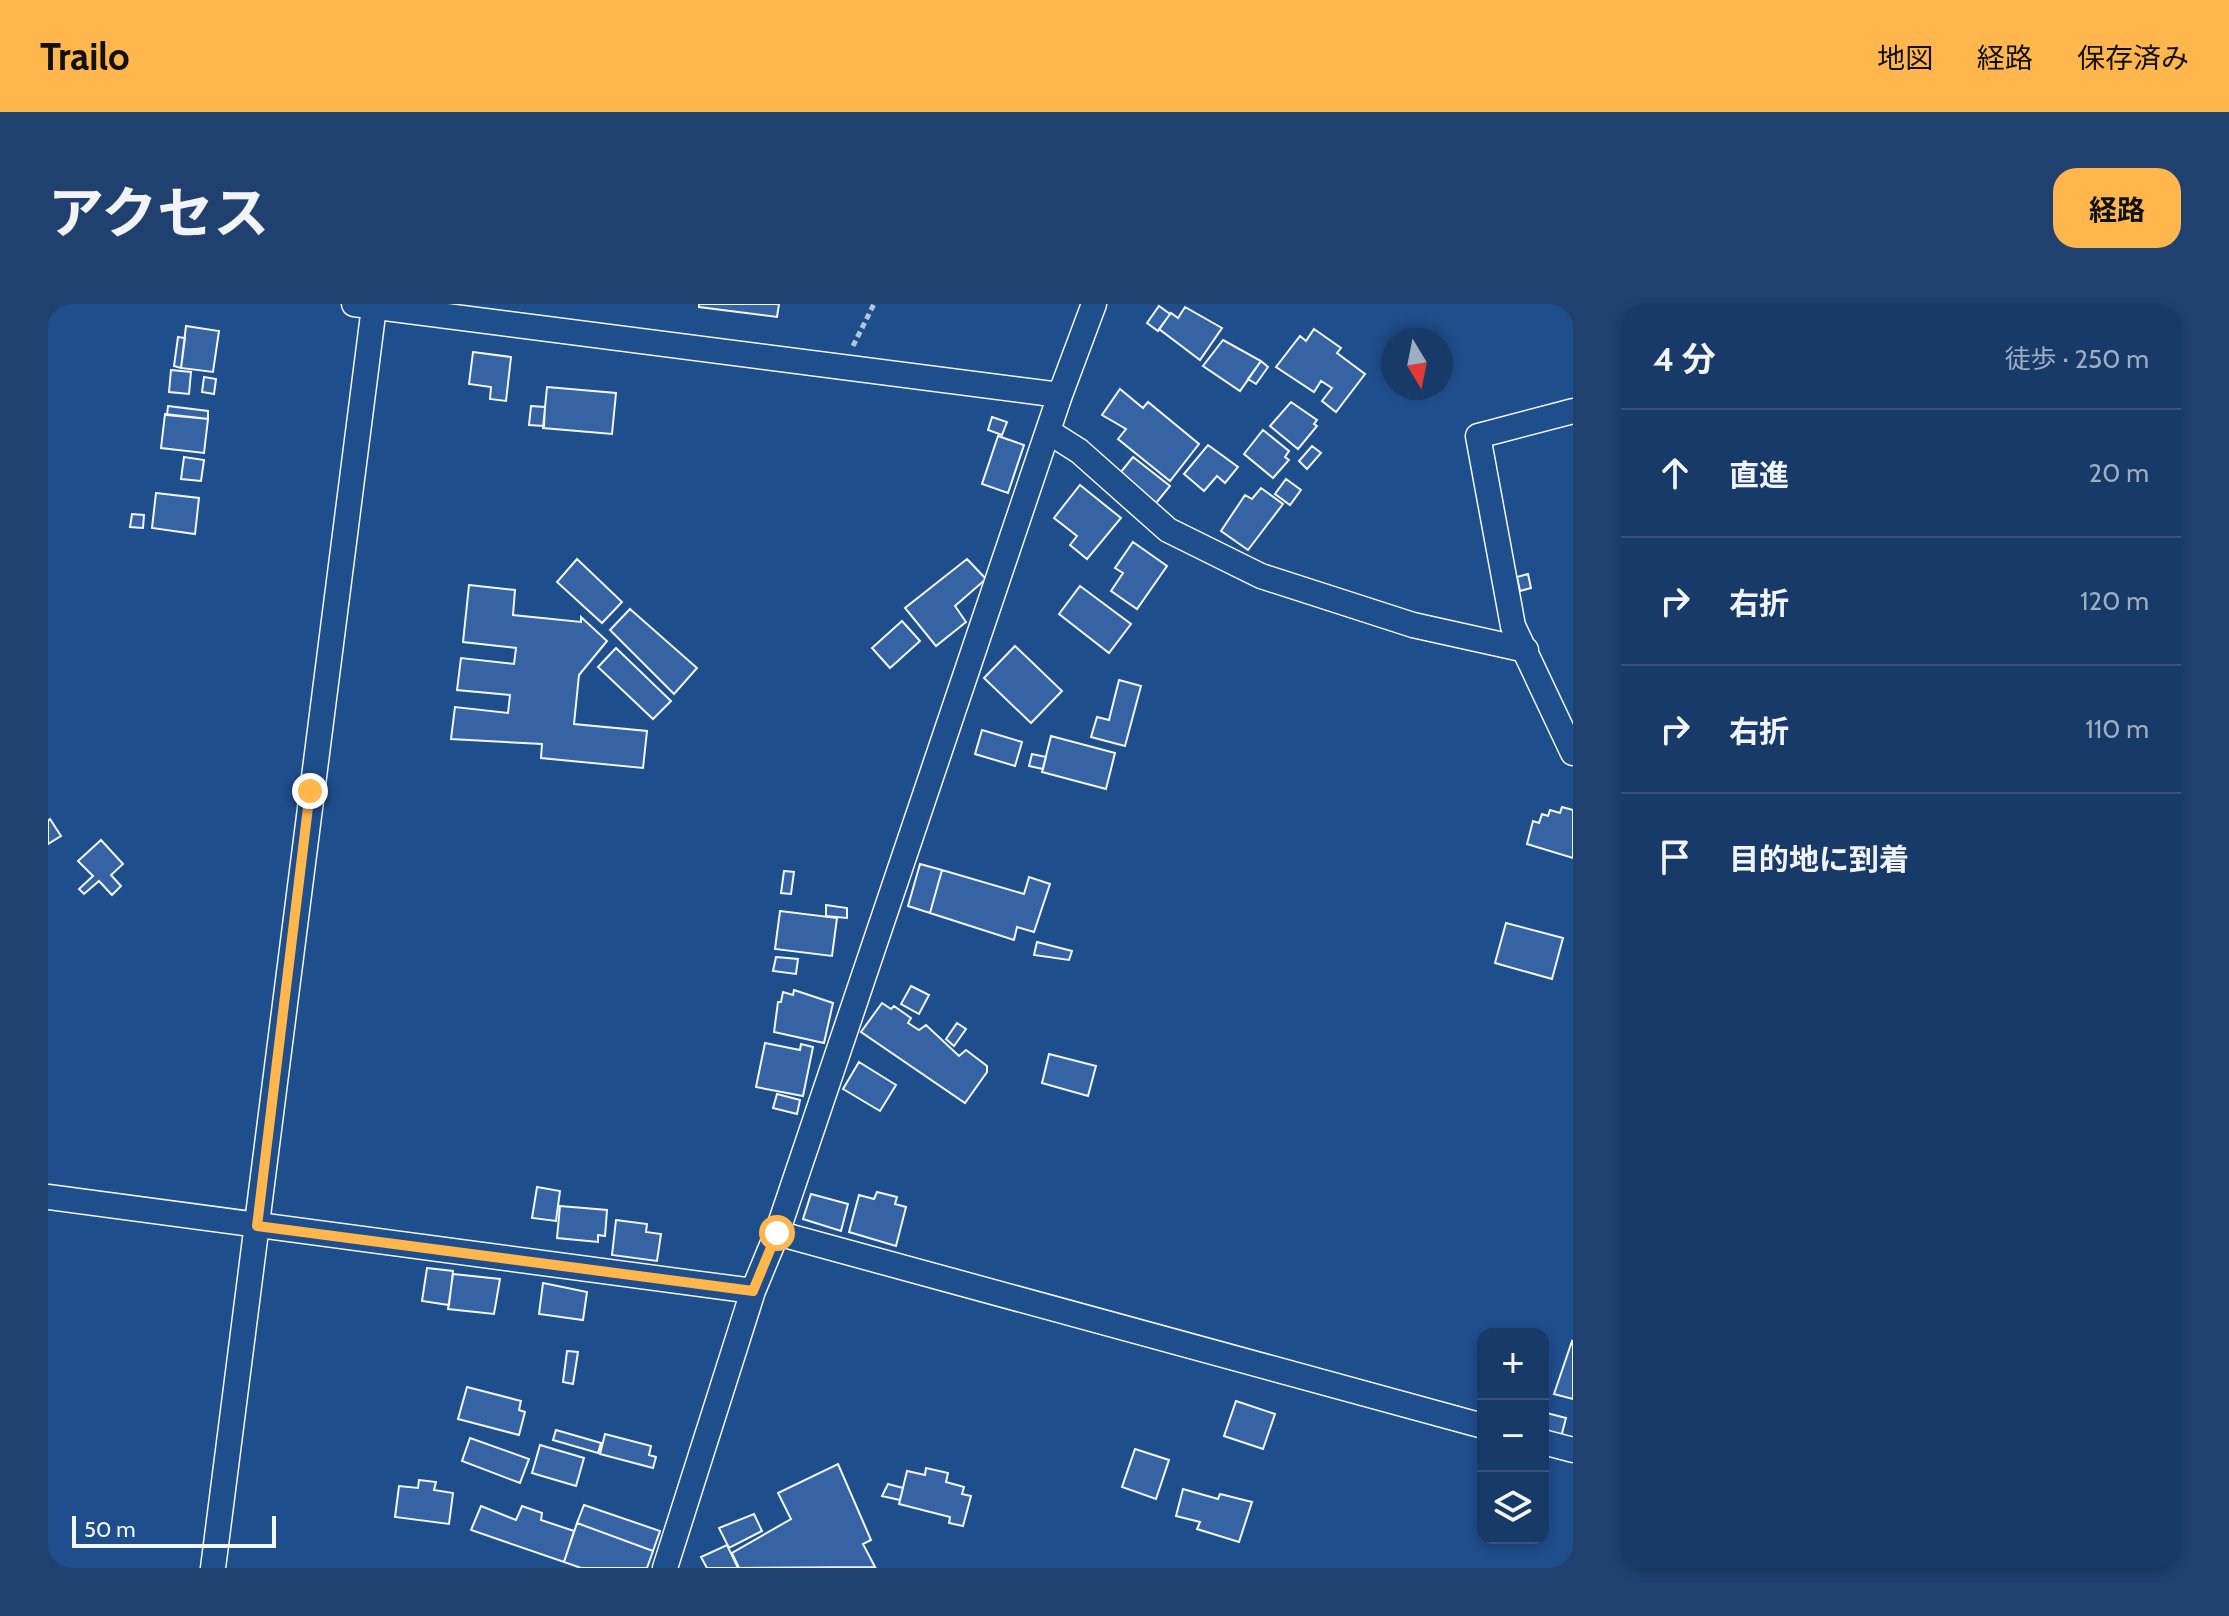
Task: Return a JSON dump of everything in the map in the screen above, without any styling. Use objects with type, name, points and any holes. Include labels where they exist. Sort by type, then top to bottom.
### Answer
[{"type":"street","points":[[665,1568],[753,1291],[777,1233],[1060,395],[1094,304]]},
{"type":"street","points":[[213,1568],[257,1226],[364,305],[1060,395]]},
{"type":"street","points":[[1573,411],[1478,436],[1513,626],[1573,753]]},
{"type":"street","points":[[1049,432],[1079,451],[1168,530],[1261,576],[1413,625],[1526,650]]},
{"type":"street","points":[[48,1197],[753,1291]]},
{"type":"street","points":[[777,1233],[1477,1424]]},
{"type":"street","points":[[1549,1444],[1573,1450]]},
{"type":"path","points":[[843,367],[874,304]]},
{"type":"building","points":[[699,304],[779,304],[777,317],[699,307]]},
{"type":"building","points":[[1159,306],[1170,314],[1158,331],[1147,323]]},
{"type":"building","points":[[1185,307],[1222,328],[1200,360],[1159,329],[1171,313],[1178,318]]},
{"type":"building","points":[[186,326],[219,331],[213,372],[181,368]]},
{"type":"building","points":[[1314,329],[1341,348],[1337,353],[1365,374],[1336,412],[1322,401],[1332,388],[1321,381],[1314,392],[1276,367],[1300,336],[1306,341]]},
{"type":"building","points":[[178,337],[185,338],[181,368],[174,366]]},
{"type":"building","points":[[1223,340],[1261,361],[1240,391],[1203,366]]},
{"type":"building","points":[[473,352],[511,357],[506,401],[490,399],[491,387],[469,384]]},
{"type":"building","points":[[1261,361],[1268,367],[1256,384],[1248,379]]},
{"type":"building","points":[[171,370],[191,372],[189,394],[169,392]]},
{"type":"building","points":[[204,377],[216,379],[214,394],[202,392]]},
{"type":"building","points":[[547,387],[616,393],[612,434],[543,428]]},
{"type":"building","points":[[1120,389],[1143,408],[1148,402],[1199,444],[1170,481],[1118,439],[1126,429],[1102,415]]},
{"type":"building","points":[[1291,402],[1317,420],[1314,424],[1317,426],[1298,449],[1270,426]]},
{"type":"building","points":[[168,406],[208,411],[208,419],[167,415]]},
{"type":"building","points":[[531,406],[545,407],[544,426],[529,425]]},
{"type":"building","points":[[165,414],[208,419],[204,453],[161,448]]},
{"type":"building","points":[[992,417],[1007,422],[1002,435],[988,430]]},
{"type":"building","points":[[1263,430],[1289,451],[1285,457],[1289,460],[1273,478],[1244,454]]},
{"type":"building","points":[[998,436],[1024,445],[1008,493],[982,484]]},
{"type":"building","points":[[1208,445],[1238,467],[1225,483],[1217,476],[1204,491],[1184,474]]},
{"type":"building","points":[[1312,446],[1321,453],[1307,469],[1299,461]]},
{"type":"building","points":[[184,457],[204,460],[201,481],[181,479]]},
{"type":"building","points":[[1133,457],[1170,486],[1152,508],[1116,478]]},
{"type":"building","points":[[1286,479],[1301,490],[1290,505],[1275,494]]},
{"type":"building","points":[[1080,485],[1121,518],[1087,559],[1070,545],[1077,536],[1054,518]]},
{"type":"building","points":[[1261,488],[1283,504],[1248,550],[1221,531],[1245,495],[1252,499]]},
{"type":"building","points":[[156,493],[199,498],[195,534],[152,528]]},
{"type":"building","points":[[132,514],[144,515],[143,528],[130,527]]},
{"type":"building","points":[[1133,542],[1167,566],[1137,609],[1111,591],[1123,573],[1115,568]]},
{"type":"building","points":[[577,559],[622,602],[602,623],[557,582]]},
{"type":"building","points":[[967,559],[986,579],[955,606],[966,622],[936,646],[905,608]]},
{"type":"building","points":[[1528,574],[1531,588],[1520,591],[1517,577]]},
{"type":"building","points":[[469,585],[515,590],[513,615],[581,622],[581,617],[607,641],[579,675],[574,724],[647,731],[643,768],[541,758],[542,744],[451,739],[455,707],[508,713],[510,695],[457,690],[461,658],[514,664],[516,648],[463,642]]},
{"type":"building","points":[[1080,586],[1131,624],[1109,653],[1059,614]]},
{"type":"building","points":[[630,609],[697,668],[674,694],[610,630]]},
{"type":"building","points":[[902,621],[920,641],[890,668],[872,648]]},
{"type":"building","points":[[1015,646],[1062,691],[1031,723],[984,678]]},
{"type":"building","points":[[616,648],[671,701],[653,719],[598,667]]},
{"type":"building","points":[[1119,680],[1141,686],[1125,746],[1091,737],[1097,717],[1109,720]]},
{"type":"building","points":[[982,730],[1022,742],[1015,766],[975,754]]},
{"type":"building","points":[[1051,736],[1115,753],[1106,789],[1042,772]]},
{"type":"building","points":[[1032,754],[1046,757],[1043,769],[1029,766]]},
{"type":"building","points":[[1562,807],[1573,810],[1573,858],[1527,844],[1533,821],[1539,823],[1542,814],[1548,816],[1550,810],[1560,813]]},
{"type":"building","points":[[50,819],[61,836],[48,844],[48,821]]},
{"type":"building","points":[[101,840],[123,864],[111,875],[121,886],[112,895],[99,881],[84,894],[79,889],[93,876],[78,861]]},
{"type":"building","points":[[920,864],[942,870],[930,913],[908,906]]},
{"type":"building","points":[[942,870],[1024,894],[1029,877],[1050,884],[1034,932],[1017,927],[1014,940],[930,913]]},
{"type":"building","points":[[784,871],[794,872],[791,894],[781,893]]},
{"type":"building","points":[[826,905],[847,908],[847,918],[826,916]]},
{"type":"building","points":[[780,911],[837,918],[832,956],[775,949]]},
{"type":"building","points":[[1506,923],[1563,938],[1552,979],[1495,963]]},
{"type":"building","points":[[1037,942],[1072,951],[1069,960],[1034,955]]},
{"type":"building","points":[[776,957],[798,959],[796,974],[773,971]]},
{"type":"building","points":[[911,986],[929,995],[919,1014],[901,1004]]},
{"type":"building","points":[[794,990],[833,1003],[824,1043],[774,1032],[778,1002],[781,1002],[783,992],[793,995]]},
{"type":"building","points":[[882,1003],[891,1009],[894,1006],[911,1018],[908,1023],[919,1030],[926,1025],[959,1056],[966,1050],[987,1066],[987,1072],[965,1103],[861,1032]]},
{"type":"building","points":[[957,1023],[966,1029],[954,1046],[946,1039]]},
{"type":"building","points":[[765,1043],[800,1050],[801,1044],[813,1047],[803,1096],[756,1087]]},
{"type":"building","points":[[1049,1054],[1096,1066],[1088,1096],[1042,1083]]},
{"type":"building","points":[[859,1062],[896,1085],[880,1111],[843,1089]]},
{"type":"building","points":[[777,1094],[800,1100],[797,1114],[773,1108]]},
{"type":"building","points":[[537,1187],[560,1191],[556,1221],[532,1218]]},
{"type":"building","points":[[877,1192],[897,1197],[895,1204],[906,1207],[896,1246],[849,1232],[859,1195],[874,1199]]},
{"type":"building","points":[[811,1194],[848,1204],[841,1231],[803,1219]]},
{"type":"building","points":[[560,1206],[607,1210],[605,1236],[598,1235],[598,1242],[557,1238]]},
{"type":"building","points":[[616,1220],[647,1224],[646,1232],[661,1234],[657,1261],[612,1255]]},
{"type":"building","points":[[427,1268],[453,1271],[449,1305],[422,1301]]},
{"type":"building","points":[[453,1274],[500,1279],[494,1314],[448,1309]]},
{"type":"building","points":[[543,1283],[587,1292],[583,1320],[539,1314]]},
{"type":"building","points":[[1573,1342],[1573,1399],[1554,1394]]},
{"type":"building","points":[[567,1351],[578,1352],[573,1384],[563,1382]]},
{"type":"building","points":[[467,1387],[521,1401],[519,1410],[525,1412],[519,1435],[458,1419]]},
{"type":"building","points":[[1236,1401],[1275,1414],[1263,1449],[1224,1436]]},
{"type":"building","points":[[1549,1414],[1566,1418],[1561,1437],[1549,1434]]},
{"type":"building","points":[[556,1430],[601,1443],[598,1453],[553,1440]]},
{"type":"building","points":[[605,1434],[651,1446],[649,1455],[656,1457],[653,1468],[600,1454]]},
{"type":"building","points":[[470,1438],[529,1459],[520,1483],[462,1461]]},
{"type":"building","points":[[540,1445],[584,1458],[576,1486],[532,1473]]},
{"type":"building","points":[[1135,1449],[1169,1460],[1156,1499],[1122,1487]]},
{"type":"building","points":[[838,1464],[871,1540],[863,1544],[875,1567],[739,1568],[732,1553],[791,1519],[778,1493]]},
{"type":"building","points":[[926,1468],[948,1473],[946,1482],[964,1487],[962,1494],[971,1496],[963,1526],[949,1523],[950,1517],[899,1504],[907,1471],[925,1475]]},
{"type":"building","points":[[419,1480],[436,1482],[434,1490],[453,1493],[449,1524],[395,1517],[399,1486],[418,1488]]},
{"type":"building","points":[[888,1484],[903,1488],[900,1500],[882,1496]]},
{"type":"building","points":[[1183,1489],[1218,1499],[1220,1494],[1252,1502],[1239,1542],[1197,1529],[1200,1522],[1176,1516]]},
{"type":"building","points":[[584,1505],[660,1531],[653,1551],[577,1523]]},
{"type":"building","points":[[481,1506],[516,1520],[522,1506],[542,1513],[541,1520],[574,1531],[564,1562],[471,1530]]},
{"type":"building","points":[[754,1514],[762,1531],[729,1548],[719,1528]]},
{"type":"building","points":[[577,1523],[653,1551],[647,1568],[581,1568],[564,1562]]},
{"type":"building","points":[[727,1545],[738,1568],[707,1568],[701,1557]]},
{"type":"route","points":[[310,791],[257,1226],[753,1291],[777,1233]]}]
